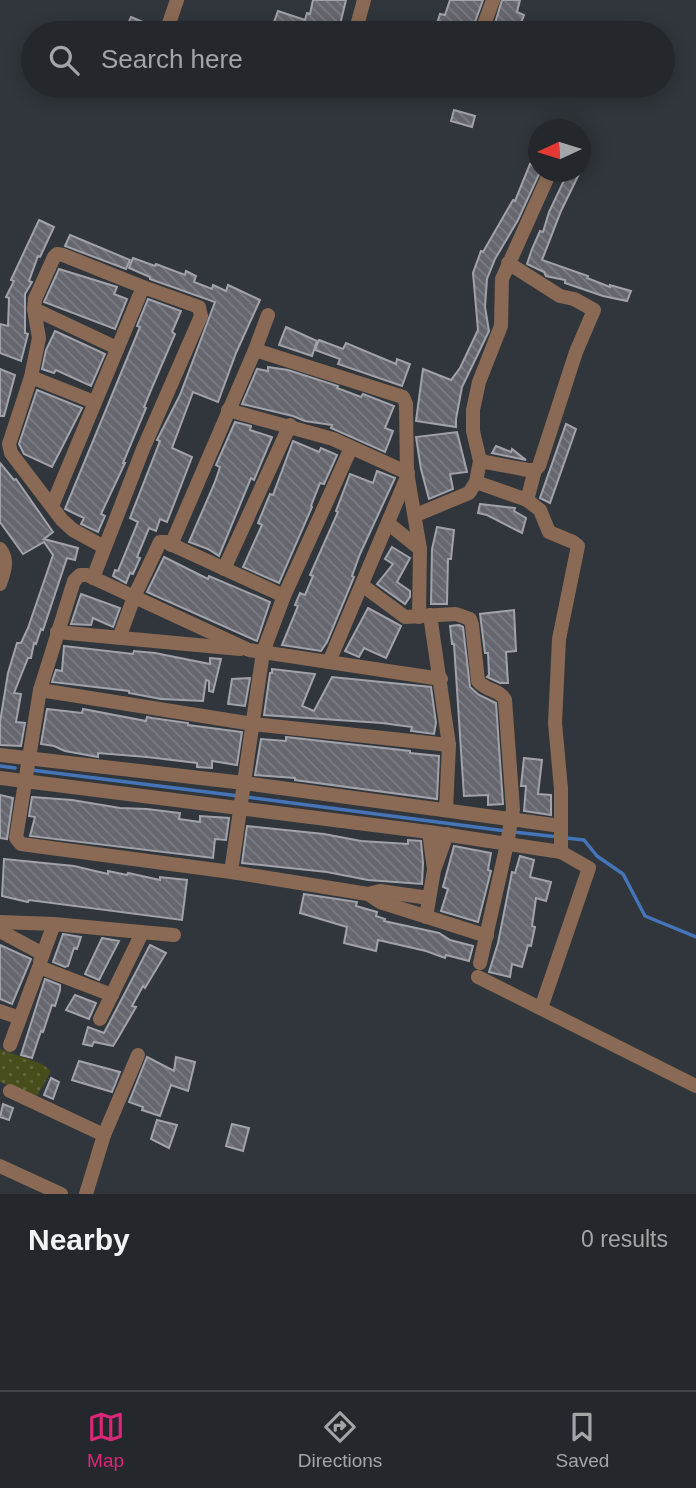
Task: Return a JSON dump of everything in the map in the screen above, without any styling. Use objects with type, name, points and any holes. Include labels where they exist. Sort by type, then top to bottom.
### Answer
[{"type":"street","points":[[170,21],[177,0]]},
{"type":"street","points":[[358,21],[364,0]]},
{"type":"street","points":[[485,21],[493,0]]},
{"type":"street","points":[[416,515],[469,493],[476,482],[480,461],[473,431],[474,399],[501,326],[502,279],[545,182]]},
{"type":"street","points":[[93,578],[143,449],[201,313],[199,307],[57,254],[35,299],[39,338],[32,377],[9,447],[72,530],[104,547]]},
{"type":"street","points":[[508,263],[561,296],[574,299],[594,310],[576,352],[543,459],[535,470],[527,500]]},
{"type":"street","points":[[52,506],[143,287]]},
{"type":"street","points":[[34,309],[117,348]]},
{"type":"street","points":[[171,545],[268,315]]},
{"type":"street","points":[[255,350],[403,397],[407,409],[408,475],[420,549],[424,616],[441,679],[449,745],[446,810]]},
{"type":"street","points":[[32,377],[94,402]]},
{"type":"street","points":[[229,410],[333,439],[408,475]]},
{"type":"street","points":[[224,569],[290,425]]},
{"type":"street","points":[[231,872],[253,724],[256,651],[351,448]]},
{"type":"street","points":[[480,461],[535,470]]},
{"type":"street","points":[[329,662],[408,475]]},
{"type":"street","points":[[476,482],[527,500],[540,510],[549,531],[573,541],[578,546],[559,639],[555,723],[561,852]]},
{"type":"street","points":[[389,524],[420,549]]},
{"type":"street","points":[[120,638],[134,597],[158,544],[164,542],[284,596]]},
{"type":"street","points":[[0,549],[5,555],[0,584]]},
{"type":"street","points":[[256,651],[83,573],[77,577],[40,690],[16,838],[21,844],[231,872],[368,894],[380,891],[429,898]]},
{"type":"street","points":[[362,585],[405,617],[456,614],[470,619],[478,681],[482,686],[505,697],[512,777],[511,820],[479,970],[541,1008],[696,1086]]},
{"type":"street","points":[[57,632],[256,651],[441,679]]},
{"type":"street","points":[[40,690],[253,724],[449,745]]},
{"type":"street","points":[[0,755],[244,783],[561,825]]},
{"type":"street","points":[[0,778],[447,834],[561,852],[589,867],[541,1008]]},
{"type":"street","points":[[429,832],[434,870]]},
{"type":"street","points":[[426,917],[434,870],[447,834]]},
{"type":"street","points":[[368,894],[380,902],[487,936]]},
{"type":"street","points":[[0,922],[174,935]]},
{"type":"street","points":[[10,1045],[54,924]]},
{"type":"street","points":[[0,931],[41,960],[112,995]]},
{"type":"street","points":[[100,1019],[142,933]]},
{"type":"street","points":[[0,1011],[20,1018]]},
{"type":"street","points":[[86,1194],[104,1135],[138,1055]]},
{"type":"street","points":[[10,1091],[104,1135]]},
{"type":"street","points":[[0,1166],[61,1194]]},
{"type":"green space","points":[[0,1049],[42,1064],[51,1071],[37,1096],[0,1082]]},
{"type":"building","points":[[313,0],[346,0],[341,21],[274,21],[278,11],[305,20],[307,13],[310,14]]},
{"type":"building","points":[[450,0],[483,0],[475,21],[438,21],[440,14],[445,15]]},
{"type":"building","points":[[502,0],[520,0],[517,12],[524,15],[522,21],[496,21]]},
{"type":"building","points":[[454,110],[475,116],[472,127],[451,121]]},
{"type":"building","points":[[528,169],[528,182],[535,182],[487,279],[485,307],[489,331],[462,387],[456,427],[416,421],[423,369],[451,380],[460,368],[478,330],[473,273],[481,251],[483,252],[513,200],[515,201]]},
{"type":"building","points":[[563,182],[575,182],[542,260],[588,276],[587,278],[610,287],[631,291],[627,301],[603,296],[565,283],[565,280],[546,276],[544,272],[527,264],[540,231],[543,232]]},
{"type":"building","points":[[39,220],[54,227],[40,257],[38,256],[29,281],[32,282],[25,294],[25,333],[28,334],[21,361],[0,353],[0,324],[8,326],[9,298],[6,297],[14,281],[11,280]]},
{"type":"building","points":[[70,235],[130,260],[126,269],[65,246]]},
{"type":"building","points":[[133,258],[185,275],[186,271],[196,276],[194,282],[212,289],[213,285],[226,291],[228,285],[260,300],[218,402],[193,392],[172,448],[192,457],[167,522],[160,519],[156,531],[149,528],[137,557],[140,558],[126,583],[113,576],[115,570],[118,571],[138,522],[130,518],[160,441],[157,440],[180,395],[215,302],[150,279],[129,268]]},
{"type":"building","points":[[59,269],[117,287],[114,294],[127,299],[115,329],[44,302]]},
{"type":"building","points":[[148,299],[181,311],[172,332],[175,334],[144,407],[146,408],[125,463],[101,514],[105,516],[98,532],[81,524],[84,518],[65,509],[140,327],[137,326]]},
{"type":"building","points":[[286,327],[317,341],[312,356],[279,345]]},
{"type":"building","points":[[55,331],[105,354],[91,386],[56,370],[54,373],[42,369],[46,350]]},
{"type":"building","points":[[319,340],[343,349],[346,343],[396,364],[397,359],[410,364],[402,386],[338,364],[340,359],[315,350]]},
{"type":"building","points":[[268,367],[288,370],[394,406],[385,428],[393,431],[385,452],[331,428],[332,425],[305,421],[242,404],[257,369],[268,371]]},
{"type":"building","points":[[0,369],[15,375],[4,416],[0,416]]},
{"type":"building","points":[[37,390],[82,408],[52,467],[24,454],[19,444]]},
{"type":"building","points":[[235,422],[251,426],[250,430],[272,437],[254,480],[251,478],[219,556],[189,542],[215,482],[220,467],[216,465]]},
{"type":"building","points":[[566,424],[576,429],[550,503],[540,498]]},
{"type":"building","points":[[457,432],[467,472],[450,474],[453,489],[429,499],[416,437]]},
{"type":"building","points":[[293,441],[319,452],[321,448],[337,455],[324,484],[320,483],[279,583],[243,567],[262,525],[258,523],[270,494],[273,495]]},
{"type":"building","points":[[496,446],[511,452],[512,449],[526,460],[492,453]]},
{"type":"building","points":[[0,463],[14,480],[16,479],[53,532],[44,539],[78,548],[75,560],[67,558],[43,630],[41,629],[36,644],[34,643],[31,658],[28,658],[14,693],[21,694],[16,722],[25,723],[21,746],[0,745],[0,722],[8,673],[17,643],[21,643],[28,628],[53,555],[44,542],[23,554],[0,522]]},
{"type":"building","points":[[377,471],[395,478],[360,554],[352,576],[354,577],[327,642],[321,651],[282,645],[298,606],[295,605],[300,593],[305,595],[313,576],[310,575],[338,512],[336,511],[350,474],[373,483]]},
{"type":"building","points":[[480,504],[515,508],[514,511],[526,518],[522,533],[478,513]]},
{"type":"building","points":[[437,527],[454,530],[451,559],[448,559],[447,604],[431,604],[432,549]]},
{"type":"building","points":[[392,547],[410,558],[397,582],[410,591],[410,597],[405,604],[377,584],[393,564],[385,559]]},
{"type":"building","points":[[164,557],[208,579],[209,576],[270,602],[257,641],[147,592]]},
{"type":"building","points":[[81,594],[120,608],[113,627],[93,618],[91,625],[71,624]]},
{"type":"building","points":[[368,608],[401,626],[386,658],[364,648],[359,657],[345,651]]},
{"type":"building","points":[[514,610],[516,651],[506,652],[508,683],[500,683],[487,677],[488,653],[485,653],[480,614]]},
{"type":"building","points":[[450,626],[463,627],[470,687],[496,703],[503,804],[488,805],[488,795],[464,796],[454,644]]},
{"type":"building","points":[[64,646],[133,654],[134,651],[155,653],[210,664],[210,658],[221,659],[213,692],[209,691],[209,681],[206,680],[203,701],[161,699],[129,691],[52,682],[56,670],[62,671]]},
{"type":"building","points":[[272,669],[315,674],[302,706],[314,711],[332,677],[431,687],[436,723],[434,734],[411,731],[412,727],[382,723],[264,715]]},
{"type":"building","points":[[250,678],[245,706],[228,704],[232,679]]},
{"type":"building","points":[[47,709],[82,713],[83,709],[146,721],[147,717],[242,732],[237,765],[212,761],[212,768],[197,767],[197,763],[147,757],[98,753],[98,757],[41,744]]},
{"type":"building","points":[[286,737],[439,756],[437,799],[295,778],[255,775],[261,739],[286,741]]},
{"type":"building","points":[[524,758],[542,760],[538,794],[551,795],[551,815],[524,811],[526,786],[521,786]]},
{"type":"building","points":[[0,795],[13,798],[7,839],[0,838]]},
{"type":"building","points":[[32,797],[180,813],[179,819],[200,822],[200,816],[229,818],[226,840],[215,839],[213,858],[30,836],[35,817],[29,816]]},
{"type":"building","points":[[247,826],[324,834],[361,841],[408,844],[408,840],[421,841],[422,884],[368,880],[327,872],[242,863]]},
{"type":"building","points":[[454,846],[491,853],[488,870],[491,871],[478,922],[441,911],[448,889],[443,887]]},
{"type":"building","points":[[520,856],[534,860],[530,877],[551,882],[546,901],[536,898],[531,946],[528,945],[522,967],[512,964],[510,977],[489,972],[498,943],[512,872],[515,873]]},
{"type":"building","points":[[4,859],[74,866],[108,874],[108,871],[128,873],[160,880],[160,877],[187,880],[182,920],[29,900],[28,902],[2,896]]},
{"type":"building","points":[[304,894],[357,902],[356,906],[377,912],[376,916],[385,919],[384,921],[439,933],[450,940],[473,946],[469,961],[446,955],[445,958],[378,940],[376,951],[344,943],[347,927],[300,913]]},
{"type":"building","points":[[63,934],[81,937],[68,966],[65,967],[53,962]]},
{"type":"building","points":[[102,938],[119,941],[99,980],[85,974]]},
{"type":"building","points":[[0,945],[31,959],[12,1004],[0,999]]},
{"type":"building","points":[[150,945],[166,953],[145,988],[143,986],[132,1006],[136,1007],[113,1046],[94,1042],[92,1046],[83,1044],[88,1027],[104,1033]]},
{"type":"building","points":[[45,979],[60,985],[60,990],[32,1058],[21,1055]]},
{"type":"building","points":[[75,995],[96,1003],[89,1019],[66,1010]]},
{"type":"building","points":[[147,1057],[174,1071],[176,1057],[195,1062],[188,1091],[171,1085],[160,1116],[129,1102]]},
{"type":"building","points":[[79,1061],[120,1072],[112,1092],[72,1080]]},
{"type":"building","points":[[51,1078],[59,1082],[53,1099],[44,1095]]},
{"type":"building","points":[[3,1104],[13,1108],[9,1120],[0,1117]]},
{"type":"building","points":[[157,1120],[177,1125],[169,1148],[151,1139]]},
{"type":"building","points":[[232,1124],[249,1128],[243,1151],[226,1146]]},
{"type":"waterway","points":[[0,766],[15,768]]},
{"type":"waterway","points":[[31,770],[239,796]]},
{"type":"waterway","points":[[247,797],[506,831]]},
{"type":"waterway","points":[[514,832],[558,837]]},
{"type":"waterway","points":[[566,838],[584,840],[597,856],[623,874],[645,916],[696,937]]}]
